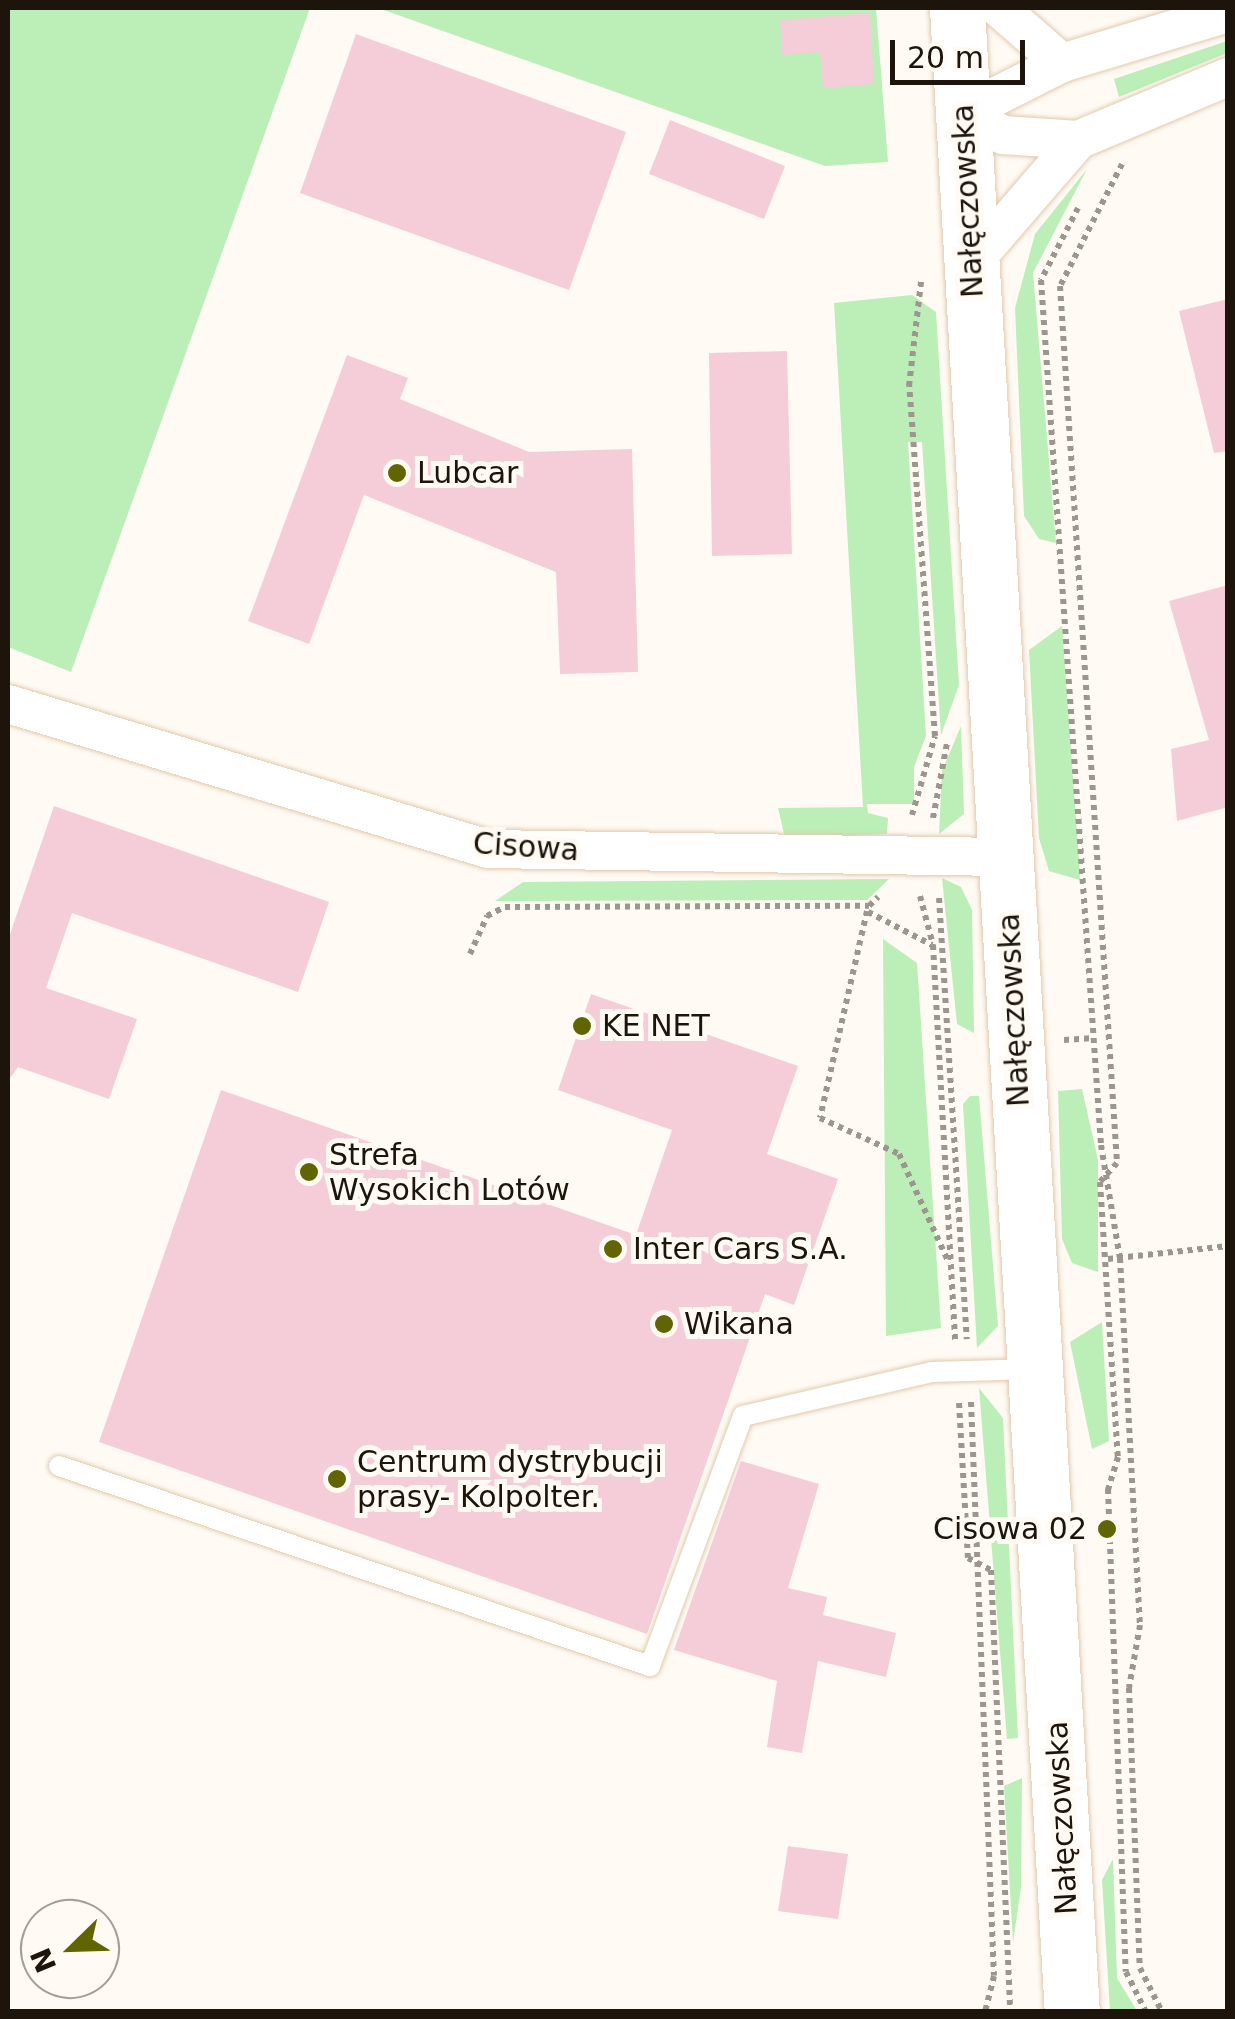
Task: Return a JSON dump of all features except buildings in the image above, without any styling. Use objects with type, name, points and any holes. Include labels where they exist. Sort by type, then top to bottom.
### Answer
[{"type":"street","name":"Nałęczowska","points":[[958,8],[963,113],[947,270],[1005,858],[1072,2012]]},
{"type":"street","points":[[1000,8],[1062,63]]},
{"type":"street","points":[[963,113],[1062,63],[1228,13]]},
{"type":"street","points":[[947,270],[1078,140],[1228,76]]},
{"type":"street","points":[[963,113],[1003,134],[1078,140]]},
{"type":"street","name":"Cisowa","points":[[8,704],[488,849],[1005,858]]},
{"type":"lane","points":[[60,1466],[650,1666],[743,1416],[962,1370],[1036,1369]]},
{"type":"path","points":[[1120,144],[1118,176],[1060,286],[1118,1163],[1100,1182],[1108,1259],[1126,1972],[1146,2012]]},
{"type":"path","points":[[1084,198],[1041,280],[1094,1038],[1120,1258],[1140,1625],[1129,1688],[1140,1968],[1162,2012]]},
{"type":"path","points":[[902,828],[919,810],[921,766],[935,736],[909,386],[947,270]]},
{"type":"path","points":[[914,885],[933,945],[952,1269],[977,1563],[994,1976],[986,2012]]},
{"type":"path","points":[[888,887],[868,909],[820,1118],[899,1154],[952,1269]]},
{"type":"path","points":[[936,889],[968,1558],[991,1570],[994,1760],[1010,2012]]},
{"type":"path","points":[[470,954],[486,916],[505,906],[868,909],[933,945]]},
{"type":"path","points":[[1057,1040],[1094,1038]]},
{"type":"path","points":[[1108,1259],[1228,1246]]},
{"type":"path","points":[[994,1760],[1008,1758]]},
{"type":"green space","points":[[8,8],[310,8],[71,672],[8,647]]},
{"type":"green space","points":[[378,8],[876,8],[888,162],[825,166]]},
{"type":"green space","points":[[1227,41],[1227,53],[1119,97],[1114,79]]},
{"type":"green space","points":[[1087,169],[1033,273],[1056,543],[1039,539],[1024,516],[1015,308],[1035,234]]},
{"type":"green space","points":[[912,295],[936,312],[959,685],[941,735],[922,442],[908,442],[926,736],[914,767],[914,804],[867,804],[868,813],[888,818],[887,834],[785,838],[778,808],[863,807],[834,303]]},
{"type":"green space","points":[[1062,626],[1080,880],[1049,871],[1039,838],[1029,650]]},
{"type":"green space","points":[[961,726],[964,814],[939,834],[942,771]]},
{"type":"green space","points":[[942,878],[961,887],[972,910],[974,1033],[957,1024]]},
{"type":"green space","points":[[889,879],[867,900],[495,901],[523,882]]},
{"type":"green space","points":[[883,939],[917,963],[941,1328],[886,1336]]},
{"type":"green space","points":[[1082,1089],[1098,1160],[1098,1272],[1072,1263],[1062,1239],[1058,1091]]},
{"type":"green space","points":[[970,1096],[979,1096],[998,1326],[977,1348],[963,1104]]},
{"type":"green space","points":[[1102,1322],[1109,1441],[1092,1449],[1070,1342]]},
{"type":"green space","points":[[979,1388],[1003,1418],[1018,1738],[1007,1739]]},
{"type":"green space","points":[[1022,1778],[1021,1887],[1013,1943],[1004,1786]]},
{"type":"green space","points":[[1113,1859],[1117,1978],[1137,2011],[1110,2011],[1102,1880]]},
{"type":"place","name":"Lubcar","points":[[397,473]]},
{"type":"place","name":"KE NET","points":[[582,1026]]},
{"type":"place","name":"Strefa Wysokich Lotów","points":[[309,1172]]},
{"type":"place","name":"Inter Cars S.A.","points":[[613,1249]]},
{"type":"place","name":"Wikana","points":[[664,1324]]},
{"type":"place","name":"Centrum dystrybucji prasy- Kolpolter.","points":[[337,1479]]},
{"type":"place","name":"Cisowa 02","points":[[1107,1529]]}]
